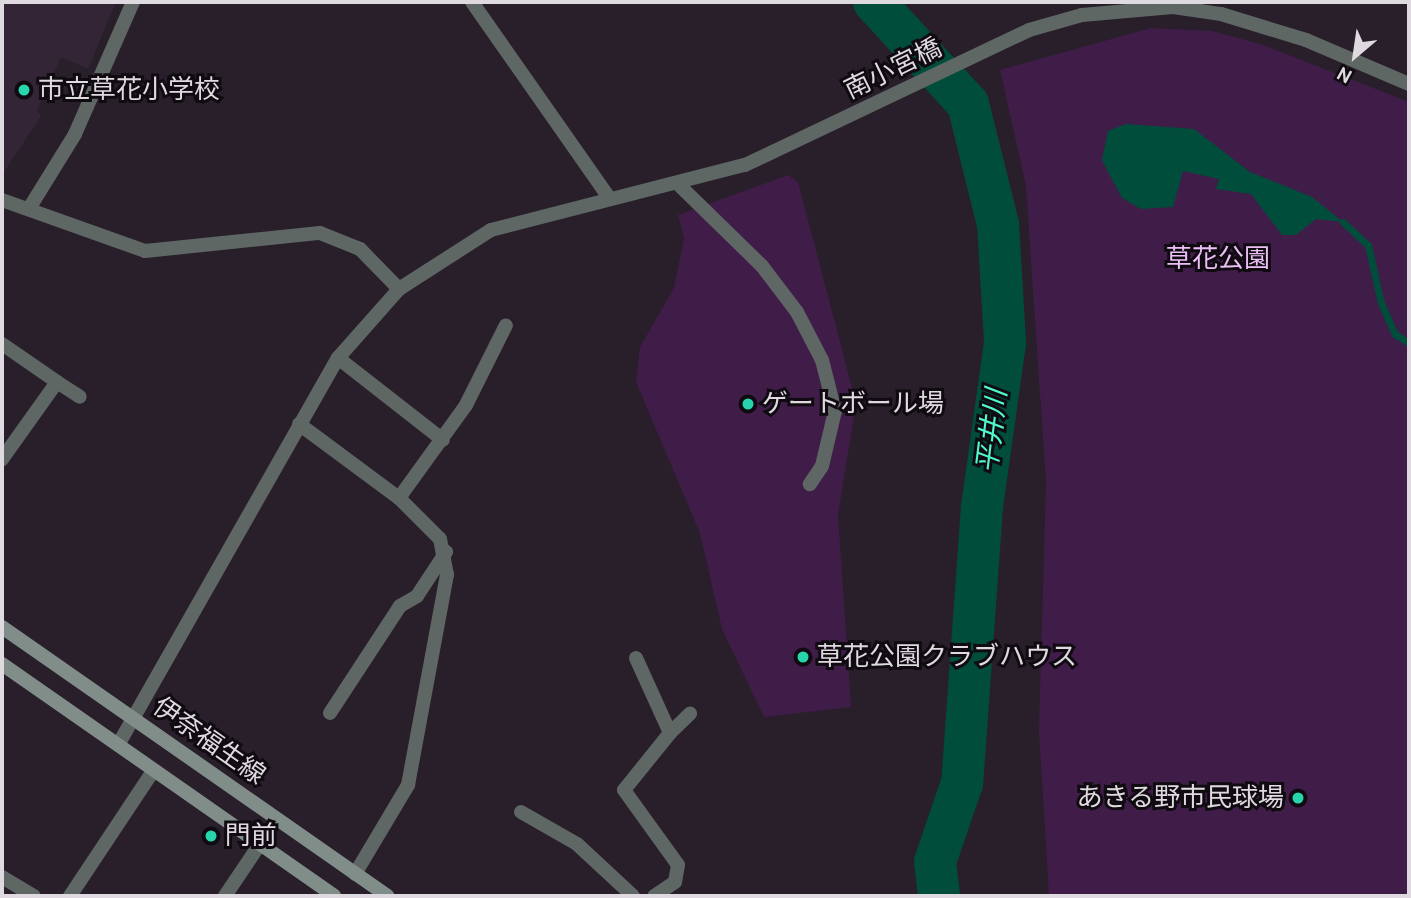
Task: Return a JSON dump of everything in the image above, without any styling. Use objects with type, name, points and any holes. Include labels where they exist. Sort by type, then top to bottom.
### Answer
[{"type":"main road","name":"伊奈福生線","points":[[2,627],[387,896]]},
{"type":"main road","points":[[2,664],[334,896]]},
{"type":"street","points":[[30,207],[75,134],[133,2]]},
{"type":"street","points":[[472,2],[609,198]]},
{"type":"street","name":"南小宮橋","points":[[118,745],[338,358],[399,289],[491,230],[745,165],[990,49],[1082,15],[1173,7],[1262,23],[1409,84]]},
{"type":"street","points":[[678,184],[762,266],[797,312],[822,360],[835,411],[822,466],[810,484]]},
{"type":"street","points":[[2,200],[30,207],[145,251],[320,233],[360,249],[399,289]]},
{"type":"street","points":[[399,498],[443,440],[506,325]]},
{"type":"street","points":[[2,344],[80,397]]},
{"type":"street","points":[[338,358],[443,440]]},
{"type":"street","points":[[2,459],[57,382]]},
{"type":"street","points":[[299,425],[399,498],[427,522],[446,552],[447,575],[408,785],[355,874]]},
{"type":"street","points":[[330,713],[400,606],[417,596],[446,552]]},
{"type":"street","points":[[636,657],[670,733]]},
{"type":"street","points":[[654,896],[675,882],[678,865],[624,790],[670,733],[690,714]]},
{"type":"street","points":[[70,896],[153,771]]},
{"type":"street","points":[[522,812],[577,844],[632,896]]},
{"type":"street","points":[[225,896],[260,844]]},
{"type":"street","points":[[2,877],[34,896]]},
{"type":"shaded area","name":"市立草花小学校","points":[[2,2],[116,2],[88,69],[61,57],[37,110],[41,116],[2,175]]},
{"type":"shaded area","points":[[1126,124],[1194,129],[1250,172],[1312,197],[1343,222],[1316,219],[1296,235],[1282,235],[1251,194],[1216,189],[1219,179],[1183,171],[1173,207],[1141,209],[1122,198],[1102,160],[1108,131]]},
{"type":"green space","name":"草花公園","points":[[1151,28],[1212,31],[1263,45],[1409,102],[1409,896],[1049,896],[1039,730],[1046,482],[1026,186],[1000,70]]},
{"type":"green space","points":[[788,175],[798,182],[856,403],[838,515],[851,707],[764,717],[722,629],[700,533],[636,382],[640,347],[674,288],[684,238],[678,215]]},
{"type":"waterway","name":"平井川","points":[[874,2],[968,104],[998,224],[1005,343],[982,507],[962,783],[935,862],[939,896]]},
{"type":"waterway","points":[[1343,222],[1368,245],[1381,303],[1395,334],[1409,343]]},
{"type":"place","name":"市立草花小学校","points":[[24,90]]},
{"type":"place","name":"ゲートボール場","points":[[748,404]]},
{"type":"place","name":"草花公園クラブハウス","points":[[803,657]]},
{"type":"place","name":"あきる野市民球場","points":[[1298,798]]},
{"type":"place","name":"門前","points":[[211,836]]}]
